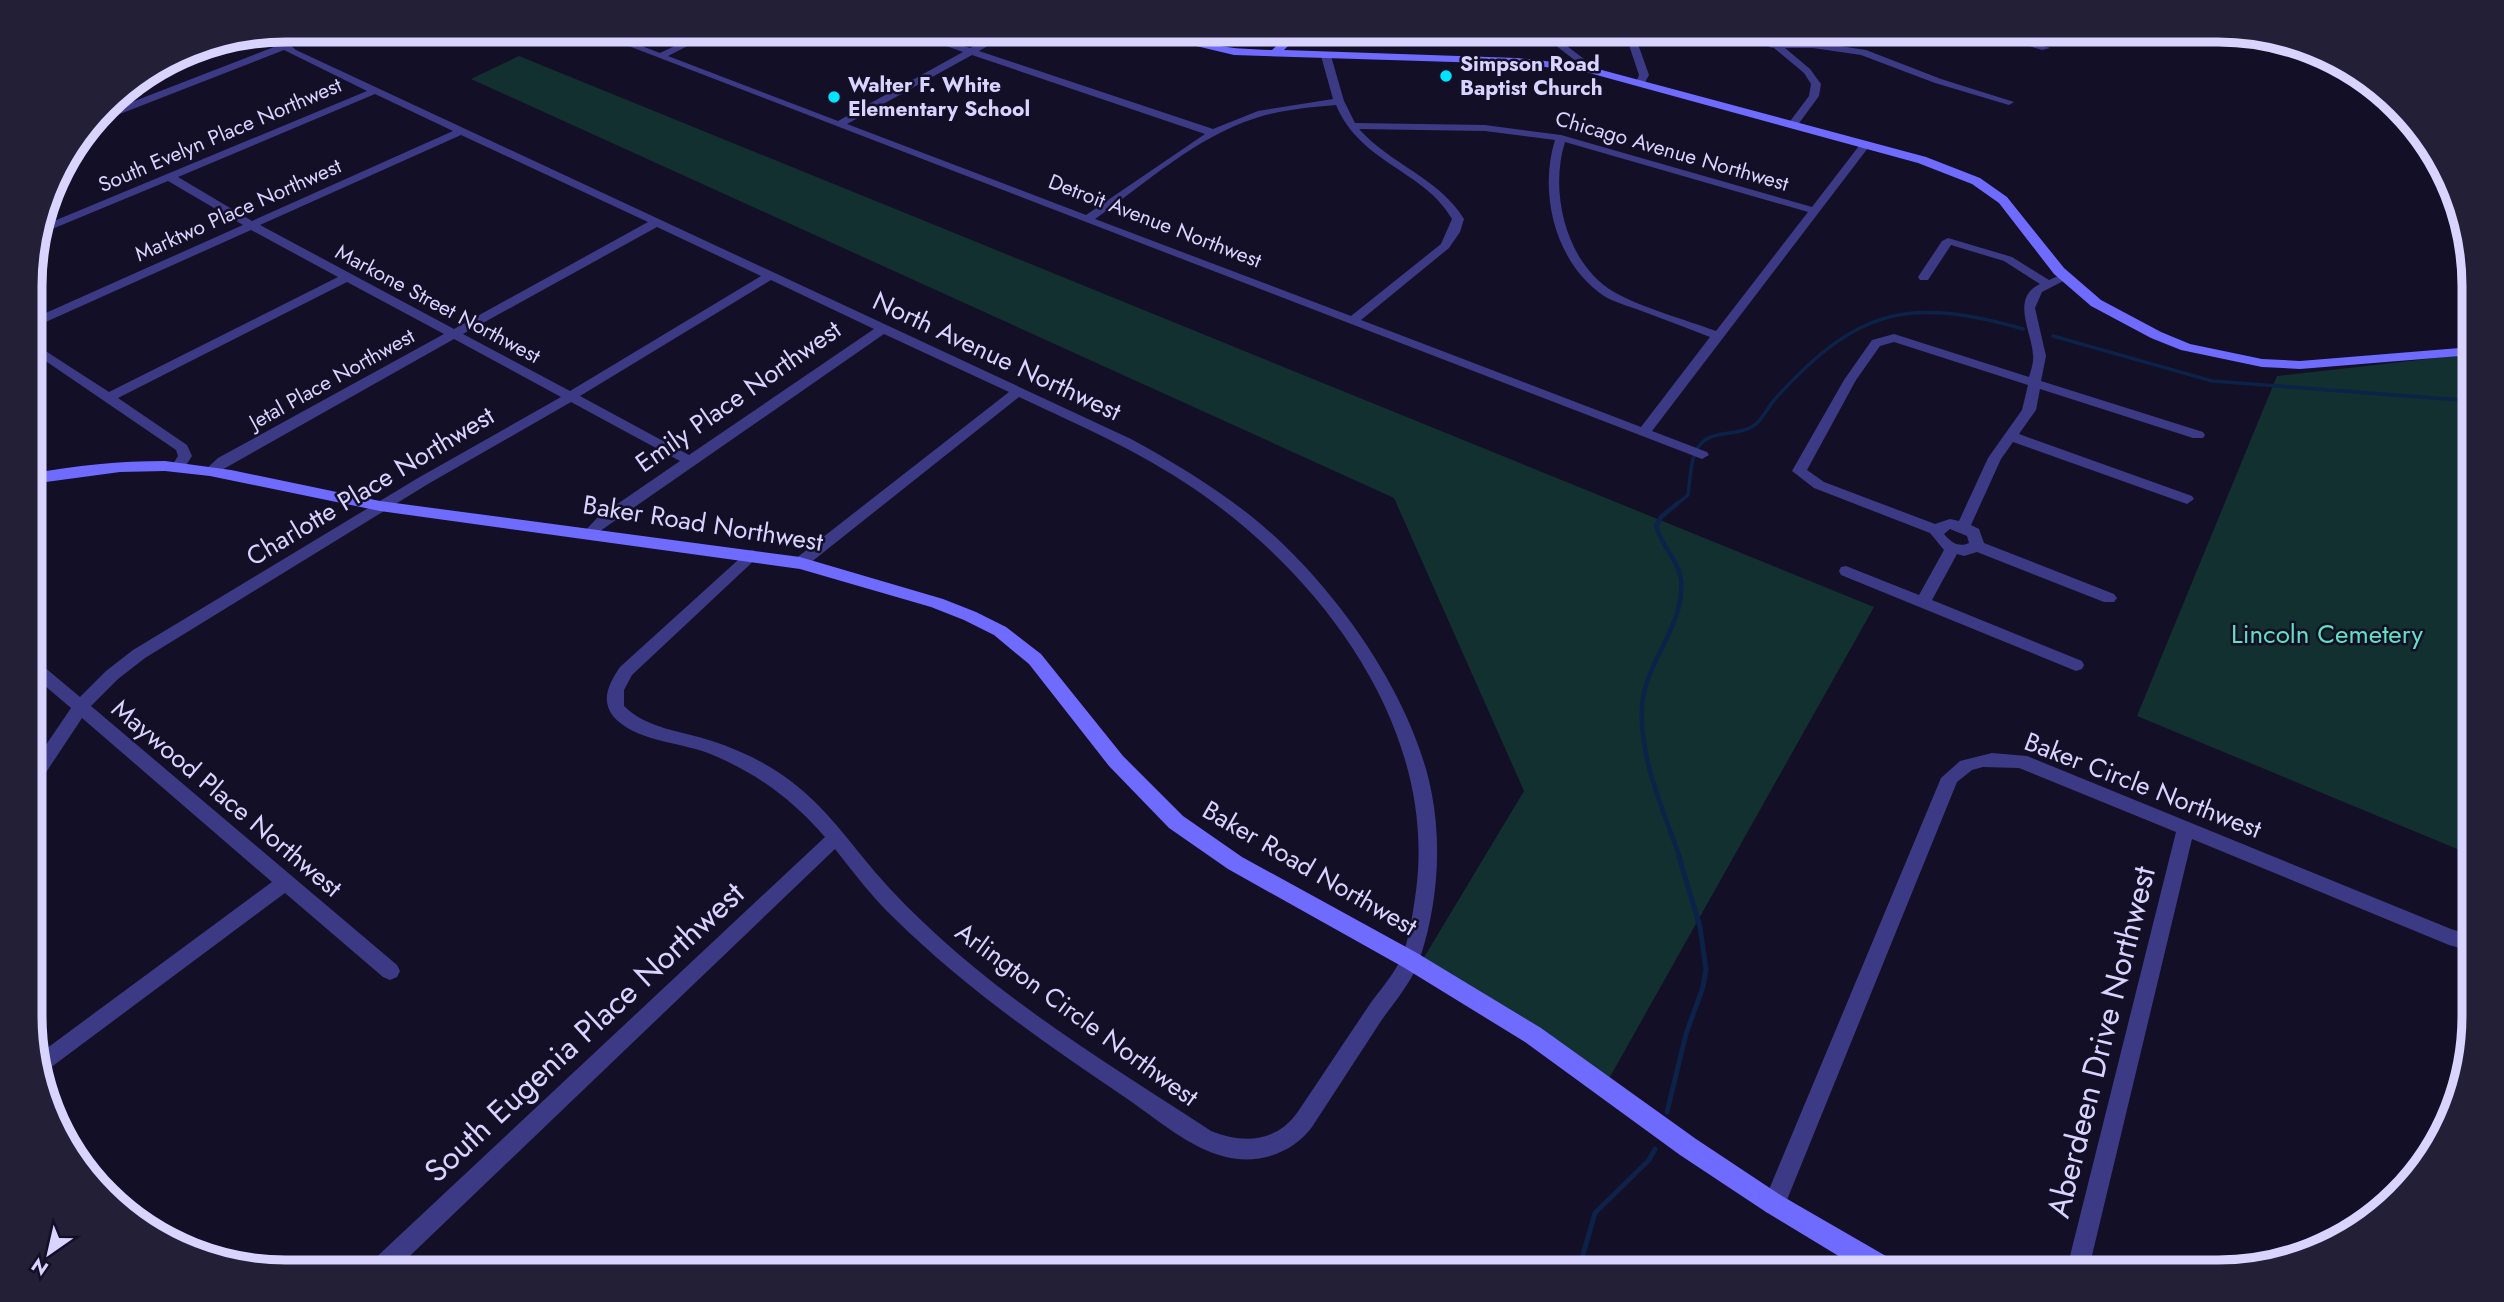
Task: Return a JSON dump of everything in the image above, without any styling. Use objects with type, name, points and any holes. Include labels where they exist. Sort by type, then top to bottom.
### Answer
[{"type":"street","name":"North Avenue Northwest","points":[[278,42],[375,91],[1019,391],[1163,461],[1230,505],[1292,560],[1349,629],[1376,673],[1407,740],[1419,774],[1427,816],[1428,859],[1422,908],[1410,960]]},
{"type":"street","name":"Detroit Avenue Northwest","points":[[626,42],[1702,455]]},
{"type":"street","points":[[662,55],[690,42]]},
{"type":"street","points":[[942,42],[1213,133]]},
{"type":"street","points":[[842,124],[990,42]]},
{"type":"street","points":[[1195,42],[1217,49],[1273,55],[1517,61],[1583,68],[1641,82],[1866,144],[1957,173],[1991,190],[2003,200],[2065,277],[2096,303],[2156,335],[2221,356],[2262,363],[2300,365],[2462,352]]},
{"type":"street","points":[[1273,55],[1287,42]]},
{"type":"street","points":[[1556,42],[1581,61],[1583,68]]},
{"type":"street","points":[[1632,42],[1644,75],[1641,82]]},
{"type":"street","points":[[1769,42],[1807,71],[1816,84],[1815,96],[1793,124]]},
{"type":"street","points":[[2024,42],[2045,48]]},
{"type":"street","points":[[1772,45],[1813,45],[1863,52],[1938,81],[2009,102]]},
{"type":"street","points":[[114,113],[283,47]]},
{"type":"street","points":[[1326,56],[1338,102],[1351,126],[1379,155],[1448,203],[1458,219],[1445,246],[1354,320]]},
{"type":"street","name":"South Evelyn Place Northwest","points":[[49,227],[375,91]]},
{"type":"street","points":[[1089,218],[1213,133],[1267,112],[1338,102]]},
{"type":"street","name":"Chicago Avenue Northwest","points":[[1351,126],[1485,128],[1561,138],[1815,211]]},
{"type":"street","name":"Marktwo Place Northwest","points":[[43,319],[461,131]]},
{"type":"street","points":[[1561,138],[1553,184],[1554,205],[1560,226],[1586,275],[1600,289],[1611,295],[1718,336]]},
{"type":"street","points":[[1645,431],[1866,144]]},
{"type":"street","name":"Markone Street Northwest","points":[[169,177],[251,225],[690,461]]},
{"type":"street","name":"Jetal Place Northwest","points":[[211,471],[223,461],[657,222]]},
{"type":"street","points":[[1924,278],[1948,241],[2008,259],[2049,285]]},
{"type":"street","name":"Charlotte Place Northwest","points":[[42,765],[80,708],[112,675],[139,654],[380,506],[570,397],[771,275]]},
{"type":"street","points":[[108,398],[348,277]]},
{"type":"street","points":[[1963,527],[1995,458],[2029,410],[2040,356],[2029,308],[2037,290],[2065,277]]},
{"type":"street","name":"Emily Place Northwest","points":[[590,533],[602,521],[884,328]]},
{"type":"street","points":[[1977,545],[1974,533],[1963,527],[1950,524],[1937,530],[1819,485],[1799,471],[1850,380],[1877,343],[1895,338],[2198,435]]},
{"type":"street","points":[[43,354],[182,447],[185,456],[178,467]]},
{"type":"street","points":[[800,563],[1019,391]]},
{"type":"street","points":[[2010,436],[2187,499]]},
{"type":"street","name":"Baker Road Northwest","points":[[43,477],[124,466],[211,471],[380,506],[800,563],[970,615],[1000,631],[1035,659],[1116,761],[1176,822],[1235,863],[1410,960],[1533,1035],[1688,1147],[1774,1204],[1867,1259]]},
{"type":"street","points":[[1937,530],[1938,538],[1952,549],[1970,551],[1977,545]]},
{"type":"street","points":[[1977,545],[2109,598]]},
{"type":"street","points":[[1923,602],[1952,549]]},
{"type":"street","name":"Arlington Circle Northwest","points":[[753,555],[626,671],[616,686],[614,701],[619,712],[634,723],[711,748],[768,774],[799,797],[898,911],[967,972],[1041,1027],[1204,1139],[1228,1149],[1263,1149],[1295,1132],[1410,960]]},
{"type":"street","points":[[1846,571],[2076,665]]},
{"type":"street","name":"Maywood Place Northwest","points":[[42,675],[390,971]]},
{"type":"street","name":"Baker Circle Northwest","points":[[1774,1204],[1950,778],[1958,770],[1989,757],[2021,761],[2462,941]]},
{"type":"street","name":"Aberdeen Drive Northwest","points":[[2080,1259],[2186,827]]},
{"type":"street","name":"South Eugenia Place Northwest","points":[[390,1260],[835,838]]},
{"type":"street","points":[[46,1060],[286,882]]},
{"type":"green space","points":[[411,42],[430,42],[420,46]]},
{"type":"green space","points":[[519,56],[1874,607],[1606,1084],[1423,959],[1524,791],[1394,498],[471,79]]},
{"type":"green space","name":"Lincoln Cemetery","points":[[2462,355],[2462,851],[2137,716],[2277,376]]},
{"type":"waterway","points":[[1676,505],[1688,495],[1692,463],[1700,444],[1716,435],[1752,427],[1804,369],[1832,345],[1859,329],[1886,318],[1915,313],[1946,313],[2023,329]]},
{"type":"waterway","points":[[2053,336],[2212,381],[2462,400]]},
{"type":"waterway","points":[[1678,503],[1661,517],[1656,526],[1679,572],[1681,596],[1671,628],[1644,691],[1642,726],[1648,765],[1680,858]]},
{"type":"waterway","points":[[1667,1112],[1686,1034],[1703,987],[1706,969],[1700,927],[1679,857]]},
{"type":"waterway","points":[[1582,1259],[1595,1213],[1649,1160],[1655,1149]]},
{"type":"place","name":"Simpson Road Baptist Church","points":[[1446,76]]},
{"type":"place","name":"Walter F. White Elementary School","points":[[834,97]]}]
